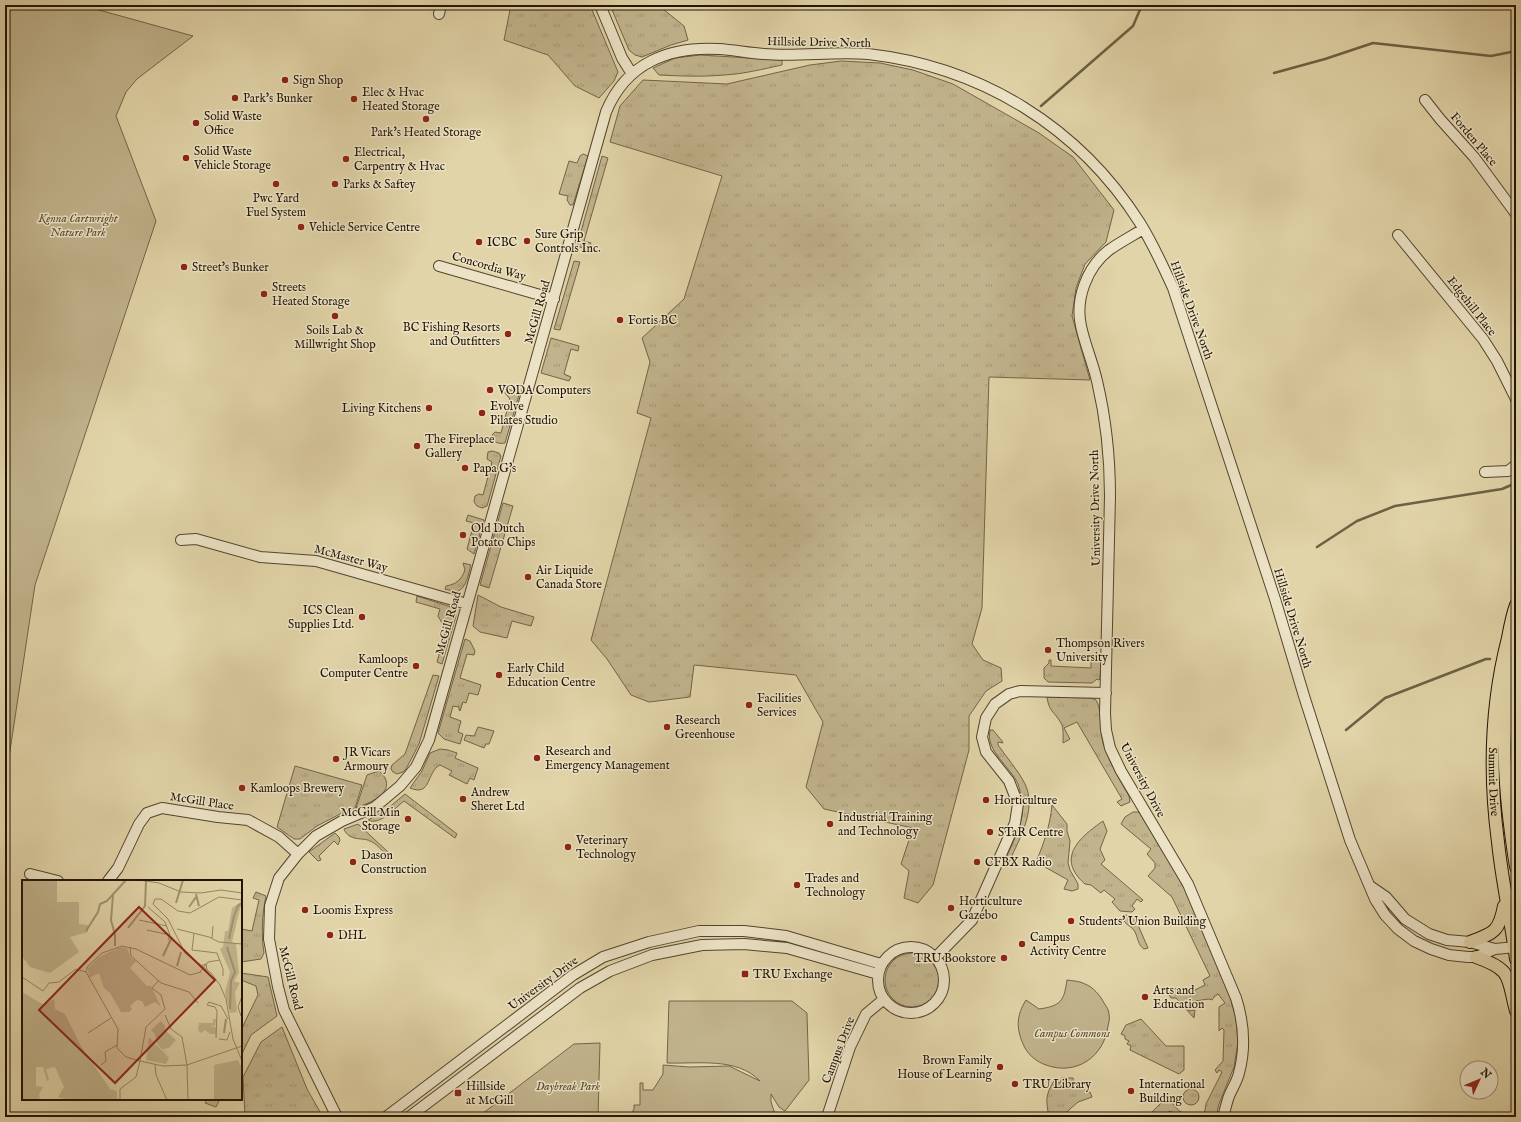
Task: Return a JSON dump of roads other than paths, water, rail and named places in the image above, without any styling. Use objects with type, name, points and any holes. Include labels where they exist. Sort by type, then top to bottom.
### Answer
[{"type":"main road","name":"Summit Drive","points":[[1516,605],[1503,658],[1497,693],[1493,742],[1493,790],[1498,842],[1516,951]]},
{"type":"main road","name":"Summit Drive","points":[[1516,647],[1508,694],[1504,743],[1505,789],[1516,866]]},
{"type":"main road","points":[[1470,942],[1486,936],[1496,929],[1501,921],[1506,897]]},
{"type":"main road","points":[[1476,957],[1498,966],[1506,975],[1509,981],[1516,1011]]},
{"type":"street","points":[[600,5],[618,48],[632,74]]},
{"type":"street","name":"Hillside Drive North","points":[[632,74],[654,59],[671,53],[691,49],[718,49],[774,54],[825,52],[885,56],[954,73],[986,86],[1030,111],[1076,147],[1097,168],[1115,188],[1141,224],[1164,267],[1179,305],[1275,599],[1350,840],[1375,899],[1385,915],[1398,929],[1414,940],[1440,952],[1459,956],[1476,957],[1495,949]]},
{"type":"street","name":"McGill Road","points":[[337,1117],[284,1010],[268,938],[270,906],[279,878],[298,854],[316,836],[342,821],[375,807],[400,786],[416,766],[429,740],[606,112],[616,92],[632,74]]},
{"type":"street","name":"Forden Place","points":[[1425,100],[1474,157],[1516,214]]},
{"type":"street","points":[[1115,188],[1121,202],[1157,260],[1164,267]]},
{"type":"street","name":"University Drive North","points":[[1106,693],[1110,496],[1109,462],[1102,405],[1094,368],[1081,326],[1080,303],[1086,281],[1098,261],[1109,251],[1140,231]]},
{"type":"street","name":"Edgehill Place","points":[[1398,235],[1483,339],[1497,361],[1516,399]]},
{"type":"street","name":"Concordia Way","points":[[439,266],[554,299]]},
{"type":"street","points":[[1485,472],[1508,471],[1516,466]]},
{"type":"street","name":"McMaster Way","points":[[181,540],[196,539],[260,557],[316,560],[467,604]]},
{"type":"street","points":[[936,957],[972,920],[1015,823],[1018,804],[1009,782],[986,752],[982,737],[986,718],[995,704],[1009,694],[1020,691],[1106,693]]},
{"type":"street","name":"University Drive","points":[[1106,693],[1106,730],[1110,748],[1121,771],[1188,884],[1236,998],[1241,1014],[1244,1031],[1239,1074],[1228,1099],[1223,1117]]},
{"type":"street","name":"McGill Place","points":[[109,880],[118,868],[139,824],[147,813],[162,808],[248,820],[279,837],[298,854]]},
{"type":"street","points":[[30,874],[54,880]]},
{"type":"street","name":"Hillside Drive North","points":[[1369,885],[1386,897],[1405,919],[1420,930],[1447,940],[1470,942],[1495,949],[1516,951]]},
{"type":"street","name":"University Drive","points":[[386,1117],[573,975],[603,957],[649,942],[698,931],[744,931],[786,936],[882,964]]},
{"type":"street","points":[[409,1117],[580,988],[610,971],[652,955],[702,945],[744,944],[787,948],[878,974]]},
{"type":"street","points":[[907,947],[917,947],[927,950],[936,957],[941,966],[944,981],[940,996],[934,1004],[925,1010],[914,1013],[906,1013],[897,1010],[884,999],[879,987],[878,974],[882,964],[888,956],[897,950],[907,947]]},
{"type":"street","name":"Campus Drive","points":[[827,1117],[850,1047],[866,1014],[884,999]]},
{"type":"waterway","points":[[1041,106],[1133,26],[1142,5]]},
{"type":"waterway","points":[[1274,73],[1325,59],[1373,43],[1491,56],[1516,51]]},
{"type":"waterway","points":[[1317,547],[1357,521],[1395,506],[1502,489],[1516,483]]},
{"type":"waterway","points":[[1346,730],[1385,698],[1486,659],[1490,659]]},
{"type":"place","name":"Sign Shop","points":[[285,80]]},
{"type":"place","name":"Park's Bunker","points":[[235,98]]},
{"type":"place","name":"Elec & Hvac Heated Storage","points":[[354,99]]},
{"type":"place","name":"Park's Heated Storage","points":[[426,119]]},
{"type":"place","name":"Solid Waste Office","points":[[196,123]]},
{"type":"place","name":"Solid Waste Vehicle Storage","points":[[186,158]]},
{"type":"place","name":"Electrical, Carpentry & Hvac","points":[[346,159]]},
{"type":"place","name":"Pwc Yard Fuel System","points":[[276,184]]},
{"type":"place","name":"Parks & Saftey","points":[[335,184]]},
{"type":"place","name":"Vehicle Service Centre","points":[[301,227]]},
{"type":"place","name":"Sure Grip Controls Inc.","points":[[527,241]]},
{"type":"place","name":"ICBC","points":[[479,242]]},
{"type":"place","name":"Street's Bunker","points":[[184,267]]},
{"type":"place","name":"Streets Heated Storage","points":[[264,294]]},
{"type":"place","name":"Soils Lab & Millwright Shop","points":[[335,316]]},
{"type":"place","name":"Fortis BC","points":[[620,320]]},
{"type":"place","name":"BC Fishing Resorts and Outfitters","points":[[508,334]]},
{"type":"place","name":"VODA Computers","points":[[490,390]]},
{"type":"place","name":"Living Kitchens","points":[[429,408]]},
{"type":"place","name":"Evolve Pilates Studio","points":[[482,413]]},
{"type":"place","name":"The Fireplace Gallery","points":[[417,446]]},
{"type":"place","name":"Papa G's","points":[[465,468]]},
{"type":"place","name":"Old Dutch Potato Chips","points":[[463,535]]},
{"type":"place","name":"Air Liquide Canada Store","points":[[528,577]]},
{"type":"place","name":"ICS Clean Supplies Ltd.","points":[[362,617]]},
{"type":"place","name":"Thompson Rivers University","points":[[1048,650]]},
{"type":"place","name":"Kamloops Computer Centre","points":[[416,666]]},
{"type":"place","name":"Early Child Education Centre","points":[[499,675]]},
{"type":"place","name":"Facilities Services","points":[[749,705]]},
{"type":"place","name":"Research Greenhouse","points":[[667,727]]},
{"type":"place","name":"Research and Emergency Management","points":[[537,758]]},
{"type":"place","name":"JR Vicars Armoury","points":[[336,759]]},
{"type":"place","name":"Kamloops Brewery","points":[[242,788]]},
{"type":"place","name":"Andrew Sheret Ltd","points":[[463,799]]},
{"type":"place","name":"Horticulture","points":[[986,800]]},
{"type":"place","name":"McGill Min Storage","points":[[408,819]]},
{"type":"place","name":"Industrial Training and Technology","points":[[830,824]]},
{"type":"place","name":"STaR Centre","points":[[990,832]]},
{"type":"place","name":"Veterinary Technology","points":[[568,847]]},
{"type":"place","name":"Dason Construction","points":[[353,862]]},
{"type":"place","name":"CFBX Radio","points":[[977,862]]},
{"type":"place","name":"Trades and Technology","points":[[797,885]]},
{"type":"place","name":"Horticulture Gazebo","points":[[951,908]]},
{"type":"place","name":"Loomis Express","points":[[305,910]]},
{"type":"place","name":"Students' Union Building","points":[[1071,921]]},
{"type":"place","name":"DHL","points":[[330,935]]},
{"type":"place","name":"Campus Activity Centre","points":[[1022,944]]},
{"type":"place","name":"TRU Bookstore","points":[[1004,958]]},
{"type":"place","name":"TRU Exchange","points":[[745,974]]},
{"type":"place","name":"Arts and Education","points":[[1145,997]]},
{"type":"place","name":"Brown Family House of Learning","points":[[1000,1067]]},
{"type":"place","name":"TRU Library","points":[[1015,1084]]},
{"type":"place","name":"International Building","points":[[1131,1091]]},
{"type":"place","name":"Hillside at McGill","points":[[458,1093]]},
{"type":"park label","name":"Kenna Cartwright Nature Park","points":[[78,225]]},
{"type":"park label","name":"Campus Commons","points":[[1072,1033]]},
{"type":"park label","name":"Daybreak Park","points":[[568,1086]]}]
